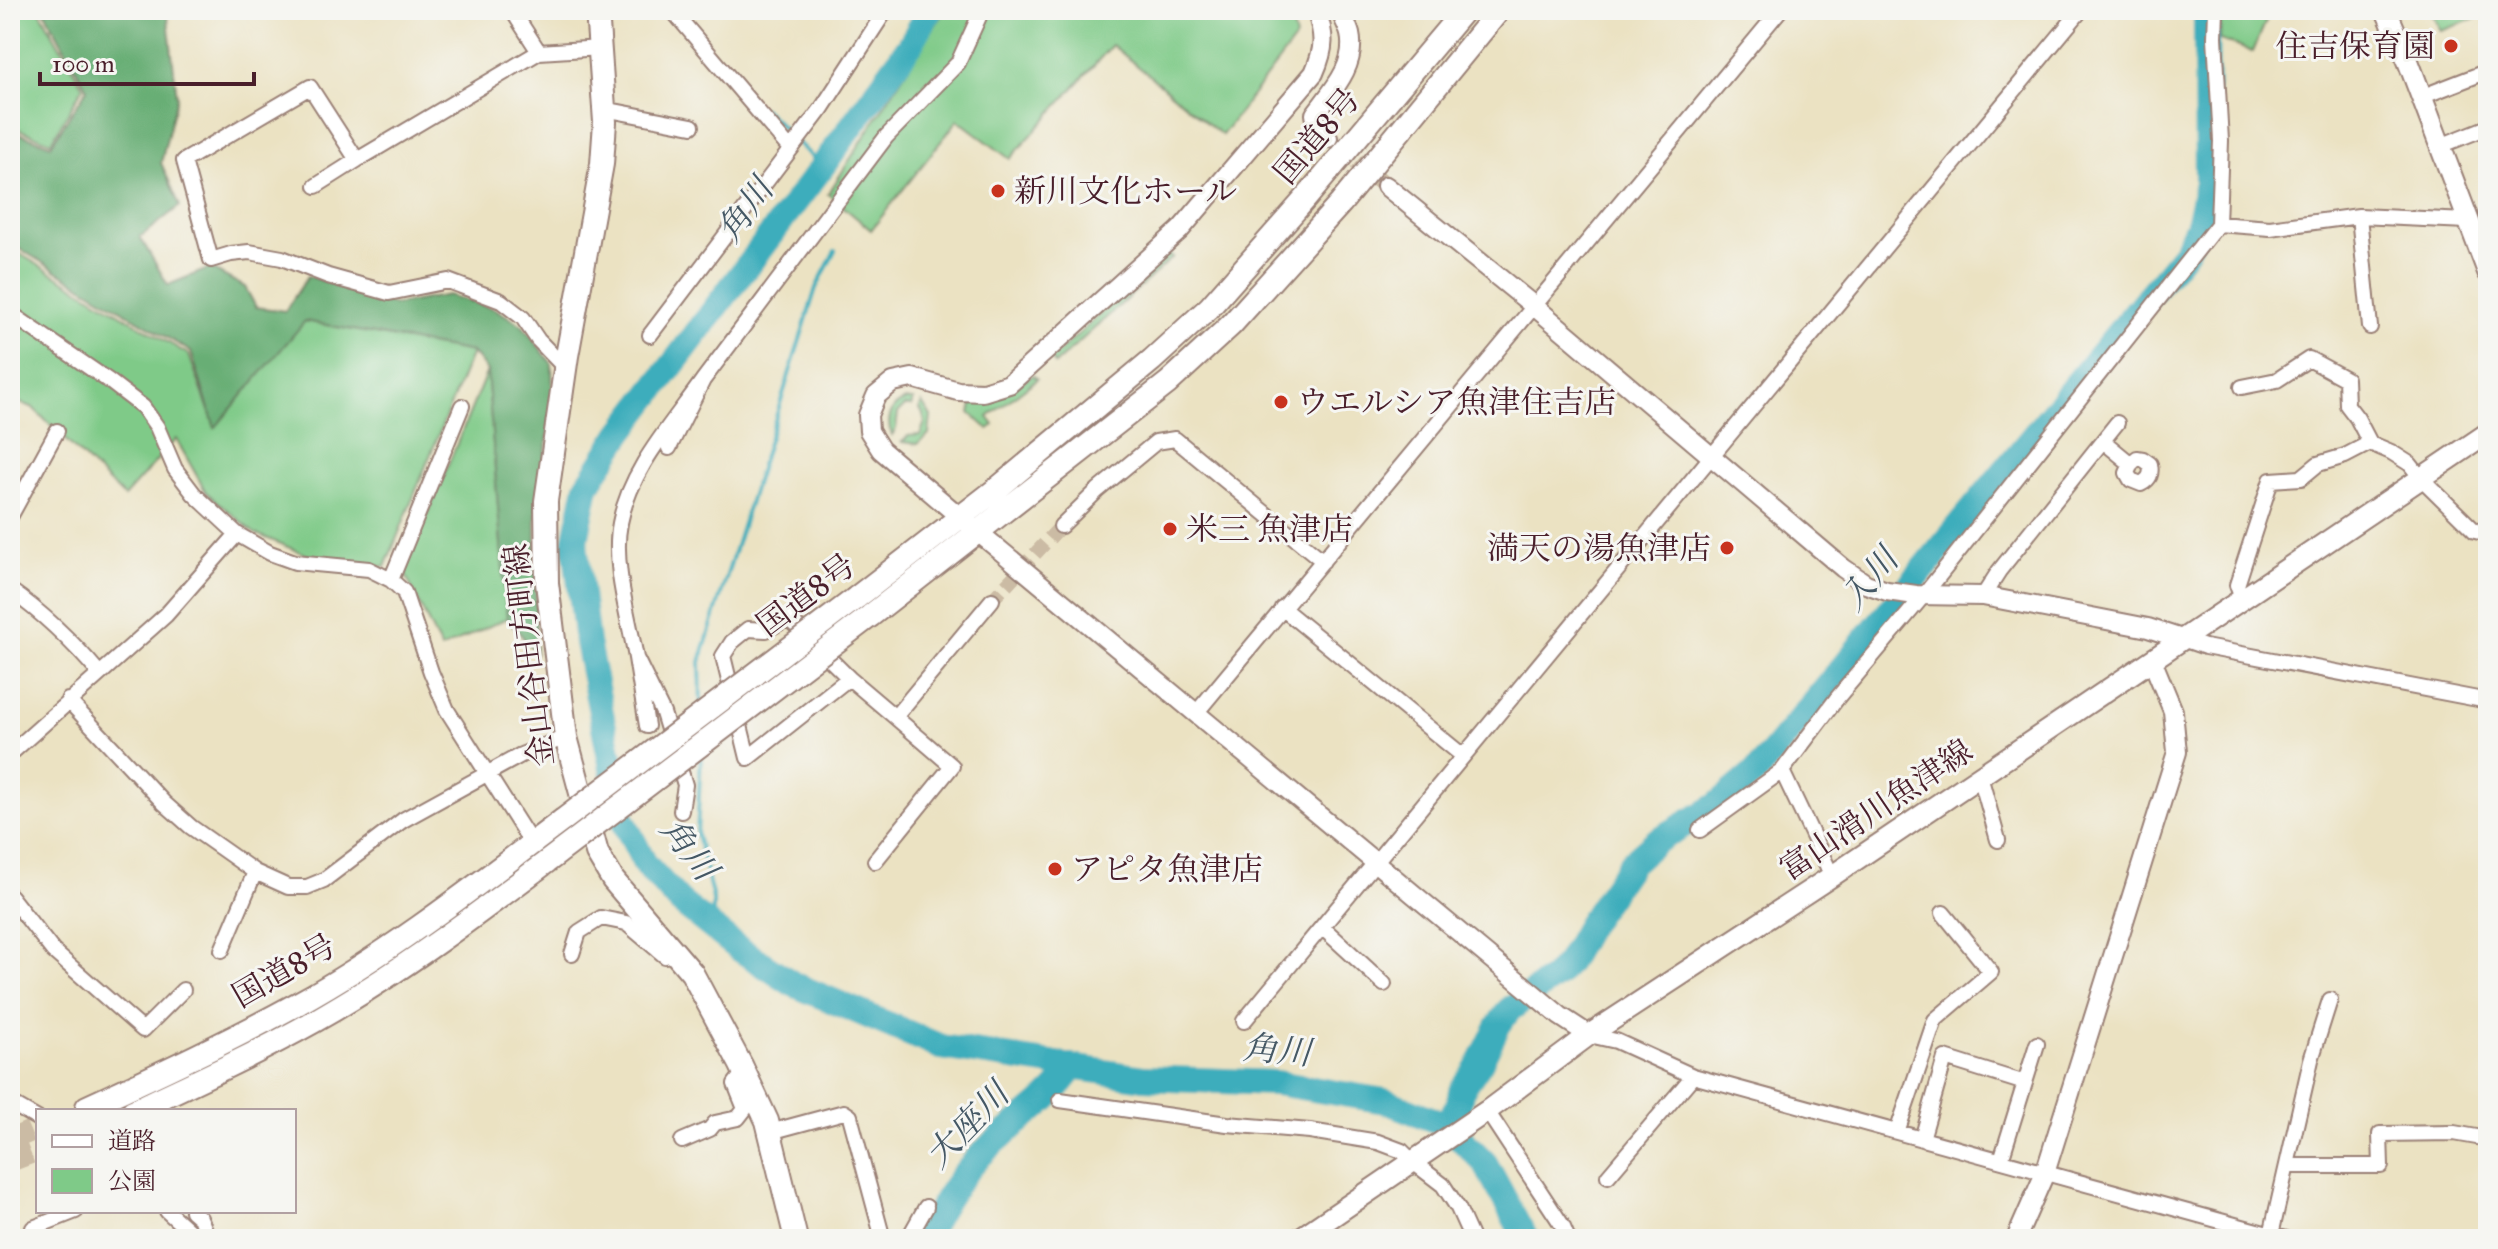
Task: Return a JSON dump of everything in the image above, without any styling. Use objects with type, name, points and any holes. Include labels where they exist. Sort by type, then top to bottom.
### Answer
[{"type":"main road","name":"金山谷田方町線","points":[[597,10],[604,109],[602,164],[565,368],[546,501],[547,583],[566,737],[597,853],[613,880],[692,973],[744,1072],[770,1132],[796,1239]]},
{"type":"main road","name":"国道8号","points":[[87,1107],[192,1059],[301,1002],[436,915],[998,488],[1209,308],[1464,10]]},
{"type":"main road","name":"国道8号","points":[[137,1109],[313,1022],[450,934],[870,616],[1168,383],[1231,325],[1341,203],[1499,10]]},
{"type":"main road","points":[[2386,10],[2488,272]]},
{"type":"main road","name":"富山滑川魚津線","points":[[1299,1239],[1482,1114],[1589,1035],[1832,876],[2488,433]]},
{"type":"street","points":[[512,10],[539,52]]},
{"type":"street","points":[[672,10],[790,149]]},
{"type":"street","points":[[650,335],[822,108],[886,10]]},
{"type":"street","points":[[647,726],[619,559],[620,524],[636,477],[703,380],[886,137],[958,63],[982,10]]},
{"type":"street","points":[[1316,10],[1322,28],[1323,51],[1314,73],[1180,230],[1009,384],[983,392],[958,391],[912,378],[893,382],[876,396],[868,415],[869,431],[881,450],[1560,1016],[1589,1035],[1616,1041],[1693,1076],[2280,1238],[2287,1166],[2311,1060],[2330,1000]]},
{"type":"street","points":[[1328,138],[1317,127],[1315,114],[1342,78],[1349,58],[1350,36],[1340,10]]},
{"type":"street","points":[[1197,712],[1780,10]]},
{"type":"street","points":[[1244,1021],[2081,10]]},
{"type":"street","points":[[1700,830],[1782,771],[2218,224],[2221,141],[2216,10]]},
{"type":"street","points":[[316,186],[539,52],[601,48]]},
{"type":"street","points":[[2421,97],[2488,71]]},
{"type":"street","points":[[357,160],[310,87],[184,161],[211,260],[249,252],[282,258],[328,276],[389,293],[448,281],[501,301],[523,318],[538,340],[565,368]]},
{"type":"street","points":[[604,109],[692,126]]},
{"type":"street","points":[[2440,146],[2488,127]]},
{"type":"street","points":[[1386,186],[1866,584],[1887,591],[1920,595],[1983,596],[2148,628],[2205,647],[2488,701]]},
{"type":"street","points":[[2218,224],[2270,228],[2359,216],[2467,221]]},
{"type":"street","points":[[2359,216],[2370,327]]},
{"type":"street","points":[[10,313],[143,407],[157,427],[175,469],[194,494],[237,534],[270,553],[295,562],[369,569],[391,580],[404,592],[447,710],[532,844]]},
{"type":"street","points":[[2242,387],[2277,380],[2309,359],[2346,379],[2347,405],[2370,443],[2410,464],[2475,531],[2488,534]]},
{"type":"street","points":[[669,448],[703,380]]},
{"type":"street","points":[[391,580],[462,406]]},
{"type":"street","points":[[1983,596],[1999,571],[2117,423]]},
{"type":"street","points":[[10,517],[57,431]]},
{"type":"street","points":[[1061,526],[1098,490],[1156,442],[1175,439],[1323,561]]},
{"type":"street","points":[[2103,441],[2131,464]]},
{"type":"street","points":[[2242,599],[2237,585],[2271,480],[2301,478],[2318,464],[2345,456],[2370,443]]},
{"type":"street","points":[[10,754],[166,615],[237,534]]},
{"type":"street","points":[[10,590],[37,609],[99,673]]},
{"type":"street","points":[[895,717],[992,600]]},
{"type":"street","points":[[1282,608],[1463,756]]},
{"type":"street","points":[[849,678],[748,758],[723,656],[732,642],[748,629],[766,630],[788,618],[849,678],[952,766],[875,861]]},
{"type":"street","points":[[636,658],[663,713],[685,785],[681,811]]},
{"type":"street","points":[[2016,1239],[2045,1173],[2177,752],[2173,711],[2152,660]]},
{"type":"street","points":[[68,700],[164,803],[191,827],[255,872],[288,887],[307,887],[324,880],[403,820],[521,755],[566,737]]},
{"type":"street","points":[[1782,771],[1832,876]]},
{"type":"street","points":[[1980,776],[1998,840]]},
{"type":"street","points":[[222,950],[255,872]]},
{"type":"street","points":[[10,896],[53,951],[143,1030],[183,990]]},
{"type":"street","points":[[1897,1132],[1935,1020],[1991,972],[1943,913]]},
{"type":"street","points":[[572,954],[579,932],[601,918],[626,923],[665,956],[674,950]]},
{"type":"street","points":[[1322,927],[1384,984]]},
{"type":"street","points":[[2001,1160],[2037,1044]]},
{"type":"street","points":[[1922,1139],[1945,1058],[2025,1083]]},
{"type":"street","points":[[682,1141],[710,1129],[715,1123],[738,1118],[742,1114],[745,1109],[735,1084],[744,1072]]},
{"type":"street","points":[[1608,1176],[1693,1076]]},
{"type":"street","points":[[1060,1100],[1378,1142],[1416,1160],[1443,1185],[1472,1239]]},
{"type":"street","points":[[10,1103],[36,1118]]},
{"type":"street","points":[[770,1132],[844,1112],[850,1116],[883,1239]]},
{"type":"street","points":[[1482,1114],[1562,1225],[1568,1239]]},
{"type":"street","points":[[2287,1166],[2381,1166],[2380,1134],[2454,1133],[2488,1139]]},
{"type":"street","points":[[908,1239],[926,1207]]},
{"type":"street","points":[[33,1228],[71,1213]]},
{"type":"street","points":[[169,1213],[190,1232],[209,1239]]},
{"type":"street","points":[[194,1213],[200,1218],[209,1239]]},
{"type":"green space","points":[[10,10],[40,11],[83,87],[51,142],[10,126]]},
{"type":"green space","points":[[44,10],[167,10],[177,97],[161,163],[180,206],[140,237],[168,285],[210,268],[245,287],[256,307],[285,311],[308,276],[394,305],[448,295],[495,309],[522,325],[552,364],[553,408],[536,507],[536,653],[507,618],[487,371],[472,352],[305,321],[215,428],[191,352],[10,243],[10,130],[51,145],[87,89]]},
{"type":"green space","points":[[945,10],[1289,10],[1296,38],[1222,135],[1112,45],[1010,159],[958,120],[871,230],[828,194]]},
{"type":"green space","points":[[2221,10],[2269,10],[2253,52],[2220,40]]},
{"type":"green space","points":[[2430,10],[2488,10],[2488,24],[2484,15],[2441,31]]},
{"type":"green space","points":[[10,248],[189,355],[215,427],[304,321],[472,352],[385,567],[307,555],[254,533],[206,492],[176,439],[124,497],[32,407],[10,400]]},
{"type":"green space","points":[[1168,253],[1173,257],[1055,364],[1051,359]]},
{"type":"green space","points":[[487,371],[507,618],[441,649],[404,572]]},
{"type":"green space","points":[[1033,375],[1037,379],[988,417],[994,425],[988,429],[970,413],[973,400],[1002,395]]},
{"type":"green space","points":[[914,400],[911,406],[905,406],[898,413],[892,435],[889,424],[891,414],[896,405]]},
{"type":"green space","points":[[922,403],[931,416],[929,434],[918,444],[902,442],[908,436],[920,435],[925,422],[919,409]]},
{"type":"waterway","points":[[661,10],[671,19]]},
{"type":"waterway","name":"角川","points":[[930,10],[910,45],[621,433],[587,486],[575,544],[587,642],[622,818],[645,864],[680,902],[738,948],[793,984],[941,1047],[1144,1078],[1276,1083],[1385,1101],[1447,1125],[1485,1163],[1526,1239]]},
{"type":"waterway","name":"入川","points":[[1447,1125],[1459,1104],[1461,1091],[1509,1010],[1557,975],[1568,962],[1588,926],[1631,863],[1655,842],[1716,806],[1757,771],[2184,253],[2198,225],[2207,183],[2206,10]]},
{"type":"waterway","points":[[764,109],[822,167]]},
{"type":"waterway","points":[[701,707],[700,662],[816,288],[835,251]]},
{"type":"waterway","points":[[701,755],[697,835],[713,899],[713,929]]},
{"type":"waterway","name":"大座川","points":[[924,1239],[948,1196],[970,1166],[1052,1093],[1073,1068]]},
{"type":"tunnel","points":[[1336,144],[1386,186]]},
{"type":"tunnel","points":[[992,600],[1061,526]]},
{"type":"tunnel","points":[[10,1140],[36,1129]]},
{"type":"tunnel","points":[[10,1161],[36,1151]]},
{"type":"place","name":"住吉保育園","points":[[2451,46]]},
{"type":"place","name":"新川文化ホール","points":[[998,191]]},
{"type":"place","name":"ウエルシア魚津住吉店","points":[[1281,402]]},
{"type":"place","name":"米三 魚津店","points":[[1170,529]]},
{"type":"place","name":"満天の湯魚津店","points":[[1727,548]]},
{"type":"place","name":"アピタ魚津店","points":[[1055,869]]}]
